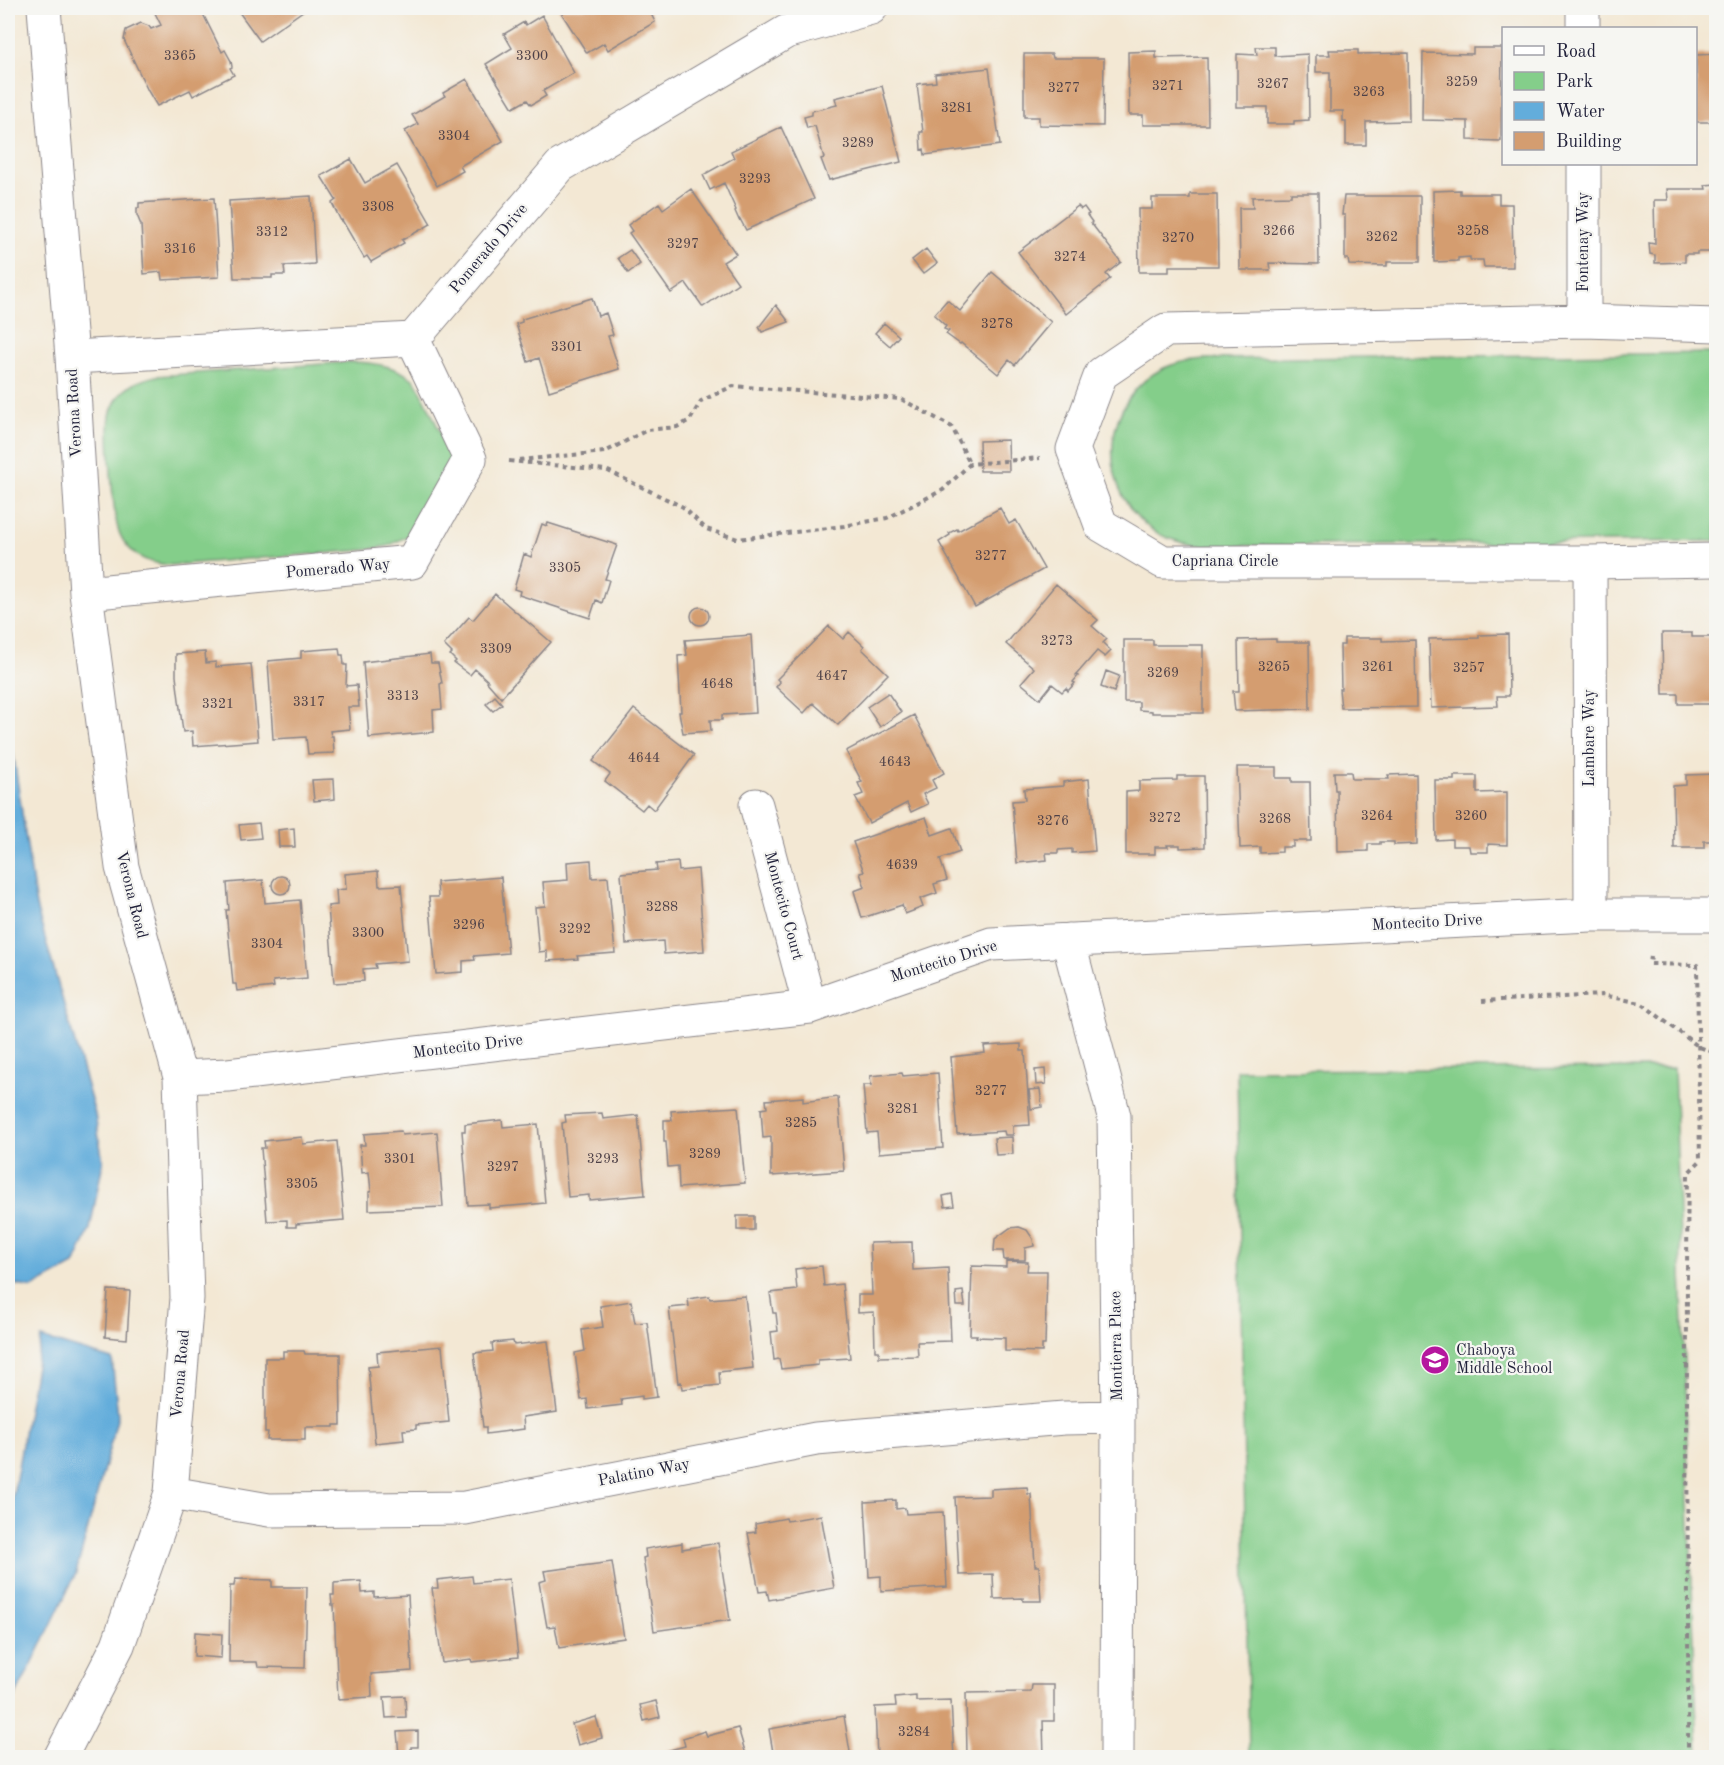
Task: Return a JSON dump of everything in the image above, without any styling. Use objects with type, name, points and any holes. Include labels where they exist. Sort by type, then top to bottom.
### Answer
[{"type":"street","name":"Verona Road","points":[[44,8],[72,357],[86,592],[122,867],[180,1077],[187,1298],[171,1493],[118,1645],[60,1758]]},
{"type":"street","name":"Pomerado Drive","points":[[413,339],[560,166],[786,32],[871,8]]},
{"type":"street","points":[[1583,8],[1583,27]]},
{"type":"street","name":"Fontenay Way","points":[[1584,165],[1584,321]]},
{"type":"street","name":"Capriana Circle","points":[[1716,325],[1584,321],[1166,330],[1101,374],[1073,449],[1101,525],[1163,562],[1716,560]]},
{"type":"street","points":[[72,357],[413,339]]},
{"type":"street","name":"Pomerado Way","points":[[86,592],[412,562],[470,459],[413,339]]},
{"type":"street","name":"Lambare Way","points":[[1590,562],[1591,915]]},
{"type":"street","name":"Montecito Court","points":[[756,805],[810,1007]]},
{"type":"street","name":"Montecito Drive","points":[[180,1077],[228,1076],[810,1007],[991,944],[1591,915],[1716,915]]},
{"type":"street","name":"Montierra Place","points":[[1068,940],[1114,1116],[1118,1417],[1117,1758]]},
{"type":"street","name":"Palatino Way","points":[[171,1493],[269,1510],[465,1508],[816,1439],[1064,1418],[1118,1417]]},
{"type":"path","points":[[970,464],[952,427],[901,399],[733,386],[701,401],[690,420],[677,426],[647,430],[605,452],[509,461],[606,470],[683,507],[706,529],[738,539],[844,526],[886,518],[943,490],[970,464],[1042,458]]},
{"type":"path","points":[[1651,956],[1650,964],[1698,965],[1700,1161],[1688,1173],[1686,1305],[1688,1758]]},
{"type":"path","points":[[1482,1001],[1602,995],[1641,1003],[1699,1047],[1716,1053]]},
{"type":"green space","points":[[1716,353],[1716,541],[1198,545],[1168,538],[1147,526],[1130,508],[1119,488],[1113,465],[1113,442],[1118,420],[1128,399],[1144,381],[1164,368],[1184,362],[1204,359]]},
{"type":"green space","points":[[350,362],[383,365],[399,370],[413,379],[452,460],[408,536],[388,546],[365,550],[171,565],[143,559],[123,540],[117,523],[113,493],[109,425],[111,412],[117,399],[125,390],[139,381],[156,376]]},
{"type":"green space","name":"Chaboya Middle School","points":[[1674,1068],[1698,1757],[1249,1757],[1237,1070]]},
{"type":"water","points":[[8,743],[13,752],[36,906],[95,1114],[103,1162],[90,1229],[74,1265],[32,1288],[8,1283]]},
{"type":"water","points":[[41,1338],[112,1359],[118,1416],[76,1573],[8,1710],[8,1523]]},
{"type":"building","points":[[200,8],[222,52],[225,50],[231,61],[232,67],[230,68],[234,75],[193,96],[190,90],[157,106],[124,40],[126,30],[141,23],[151,29],[161,25],[153,9]]},
{"type":"building","points":[[236,8],[307,8],[260,41]]},
{"type":"building","points":[[558,8],[648,8],[655,22],[608,50],[604,43],[587,53]]},
{"type":"building","points":[[542,15],[574,73],[543,91],[546,96],[531,105],[527,100],[513,108],[486,64],[512,48],[504,34]]},
{"type":"building","points":[[1256,47],[1275,47],[1275,56],[1308,54],[1309,120],[1294,121],[1294,124],[1267,124],[1267,107],[1237,107],[1237,54],[1257,55]]},
{"type":"building","points":[[1473,48],[1502,48],[1501,141],[1468,140],[1468,121],[1422,120],[1423,53],[1473,54]]},
{"type":"building","points":[[1329,50],[1358,50],[1358,54],[1408,53],[1409,121],[1366,122],[1366,145],[1346,145],[1346,121],[1343,121],[1343,111],[1330,111],[1330,72],[1316,72],[1316,55],[1330,55]]},
{"type":"building","points":[[1156,51],[1156,58],[1207,57],[1208,125],[1143,125],[1143,115],[1129,115],[1128,52]]},
{"type":"building","points":[[1024,54],[1052,54],[1053,58],[1104,58],[1103,126],[1039,125],[1039,117],[1024,117]]},
{"type":"building","points":[[1716,54],[1716,122],[1697,122],[1697,55]]},
{"type":"building","points":[[989,68],[1000,145],[925,155],[924,149],[921,150],[920,132],[923,132],[917,84],[936,82],[935,74]]},
{"type":"building","points":[[467,79],[503,141],[460,166],[463,171],[437,186],[405,131],[418,124],[412,115],[445,96],[443,93]]},
{"type":"building","points":[[882,86],[901,162],[829,180],[821,159],[824,158],[815,126],[807,128],[804,117],[812,115],[812,111],[837,105],[835,98]]},
{"type":"building","points":[[781,127],[814,199],[746,230],[739,220],[724,183],[710,190],[703,175],[734,158],[731,151]]},
{"type":"building","points":[[351,159],[365,183],[397,165],[431,224],[402,240],[404,243],[371,262],[367,256],[364,258],[341,221],[332,203],[336,200],[321,176]]},
{"type":"building","points":[[1716,184],[1716,255],[1711,256],[1711,252],[1697,252],[1697,254],[1685,254],[1685,262],[1655,263],[1655,255],[1650,254],[1649,243],[1655,244],[1654,200],[1668,200],[1667,189],[1706,189],[1705,185]]},
{"type":"building","points":[[691,189],[736,254],[723,262],[738,283],[703,307],[686,283],[671,293],[629,233],[632,231],[628,225],[659,203],[663,209]]},
{"type":"building","points":[[1460,190],[1460,194],[1499,194],[1499,204],[1512,204],[1513,267],[1484,267],[1483,260],[1470,260],[1470,257],[1458,258],[1458,261],[1434,262],[1433,191]]},
{"type":"building","points":[[1291,193],[1318,193],[1319,264],[1269,263],[1270,270],[1240,270],[1239,208],[1253,208],[1252,197],[1291,196]]},
{"type":"building","points":[[1190,194],[1217,194],[1218,266],[1169,266],[1169,272],[1139,272],[1138,209],[1152,209],[1152,198],[1190,198]]},
{"type":"building","points":[[311,196],[315,264],[284,266],[285,275],[272,275],[272,278],[234,278],[229,201]]},
{"type":"building","points":[[1344,196],[1420,196],[1420,262],[1387,262],[1387,266],[1349,265],[1348,259],[1345,259],[1345,215],[1342,215]]},
{"type":"building","points":[[214,198],[219,277],[162,280],[161,272],[144,274],[141,225],[137,215],[139,203]]},
{"type":"building","points":[[1078,206],[1081,209],[1084,207],[1091,223],[1121,262],[1106,274],[1110,279],[1066,314],[1018,252]]},
{"type":"building","points":[[926,249],[937,263],[923,274],[912,260]]},
{"type":"building","points":[[630,250],[640,264],[628,273],[618,258]]},
{"type":"building","points":[[992,272],[1051,322],[1015,365],[1009,360],[998,374],[961,343],[946,334],[949,331],[944,329],[946,326],[934,315],[947,300],[960,311]]},
{"type":"building","points":[[592,298],[598,316],[606,313],[613,335],[608,336],[619,369],[549,391],[539,358],[528,362],[516,324],[522,322],[522,319]]},
{"type":"building","points":[[776,305],[789,322],[762,332],[759,327]]},
{"type":"building","points":[[884,323],[899,336],[890,346],[875,333]]},
{"type":"building","points":[[1008,440],[1009,471],[980,471],[979,441]]},
{"type":"building","points":[[1000,508],[1009,524],[1016,520],[1044,569],[975,607],[939,542],[950,535],[949,533],[957,529],[958,531]]},
{"type":"building","points":[[548,523],[617,545],[605,579],[609,580],[602,603],[596,600],[590,618],[519,595],[520,591],[514,589],[524,554],[531,557],[542,524],[547,526]]},
{"type":"building","points":[[1056,584],[1098,620],[1092,626],[1107,639],[1103,643],[1111,651],[1105,657],[1097,651],[1076,675],[1078,676],[1073,682],[1075,683],[1068,691],[1066,688],[1062,692],[1052,684],[1040,699],[1021,683],[1034,668],[1006,644]]},
{"type":"building","points":[[495,594],[551,642],[501,698],[475,669],[470,675],[454,663],[456,661],[450,655],[452,653],[444,645],[469,617],[473,620]]},
{"type":"building","points":[[700,607],[706,610],[709,616],[706,622],[700,625],[694,622],[691,616],[694,610]]},
{"type":"building","points":[[829,626],[843,639],[849,632],[864,646],[862,649],[888,674],[838,725],[813,703],[804,713],[776,687],[780,682],[777,679]]},
{"type":"building","points":[[1662,633],[1692,633],[1692,637],[1716,637],[1716,704],[1678,704],[1678,694],[1663,694]]},
{"type":"building","points":[[1508,634],[1509,696],[1497,696],[1498,706],[1431,708],[1429,639],[1479,638],[1479,635]]},
{"type":"building","points":[[751,635],[756,713],[722,715],[722,720],[710,720],[711,731],[683,733],[679,712],[681,712],[678,656],[687,655],[685,640]]},
{"type":"building","points":[[1344,638],[1382,638],[1382,641],[1415,640],[1416,707],[1341,708],[1340,645],[1344,645]]},
{"type":"building","points":[[1276,639],[1276,642],[1309,642],[1310,709],[1235,711],[1233,691],[1239,691],[1238,640]]},
{"type":"building","points":[[1124,640],[1153,640],[1153,645],[1203,645],[1203,713],[1152,713],[1152,711],[1139,710],[1139,702],[1124,702]]},
{"type":"building","points":[[339,648],[340,655],[343,655],[344,665],[347,665],[346,686],[357,685],[359,707],[348,707],[350,729],[330,731],[333,736],[334,753],[308,754],[306,737],[273,739],[268,661],[301,658],[301,651]]},
{"type":"building","points":[[205,652],[206,663],[216,662],[216,667],[251,664],[258,741],[193,746],[192,731],[183,732],[176,676],[176,654]]},
{"type":"building","points":[[430,654],[431,663],[438,663],[442,683],[440,684],[442,709],[433,710],[434,732],[369,738],[363,662]]},
{"type":"building","points":[[1106,671],[1119,676],[1114,692],[1101,687]]},
{"type":"building","points":[[888,693],[901,712],[880,727],[867,707]]},
{"type":"building","points":[[495,696],[502,704],[493,711],[486,704]]},
{"type":"building","points":[[634,709],[694,755],[654,810],[647,804],[642,810],[605,781],[610,774],[593,761]]},
{"type":"building","points":[[914,715],[944,773],[932,780],[936,788],[923,794],[928,804],[911,812],[907,803],[869,823],[855,797],[863,794],[858,783],[862,782],[846,751]]},
{"type":"building","points":[[1237,767],[1276,767],[1276,778],[1292,778],[1292,782],[1310,782],[1311,841],[1293,841],[1293,847],[1282,847],[1282,852],[1260,853],[1260,847],[1240,848]]},
{"type":"building","points":[[1334,772],[1351,772],[1352,779],[1389,779],[1388,775],[1416,774],[1417,844],[1394,845],[1394,842],[1380,842],[1380,844],[1368,844],[1368,851],[1338,852],[1337,790],[1335,790]]},
{"type":"building","points":[[1716,774],[1716,841],[1704,841],[1704,848],[1674,848],[1673,786],[1686,785],[1686,775]]},
{"type":"building","points":[[1177,776],[1204,776],[1205,847],[1180,848],[1180,845],[1167,845],[1168,847],[1155,847],[1155,854],[1126,854],[1126,792],[1139,791],[1139,781],[1177,780]]},
{"type":"building","points":[[1454,776],[1477,776],[1477,793],[1507,792],[1507,845],[1488,844],[1488,852],[1470,852],[1469,846],[1452,846],[1452,839],[1436,840],[1435,780],[1454,780]]},
{"type":"building","points":[[334,779],[335,799],[314,801],[312,780]]},
{"type":"building","points":[[1089,779],[1095,851],[1072,853],[1072,849],[1058,850],[1058,853],[1046,853],[1047,860],[1017,863],[1012,801],[1025,800],[1024,789],[1063,786],[1063,782]]},
{"type":"building","points":[[926,817],[932,835],[952,828],[960,852],[940,859],[947,880],[934,884],[937,893],[920,899],[923,907],[905,914],[902,905],[862,918],[854,891],[865,887],[860,873],[864,872],[853,842]]},
{"type":"building","points":[[259,823],[261,838],[241,840],[239,825]]},
{"type":"building","points":[[294,828],[295,847],[279,847],[278,830]]},
{"type":"building","points":[[591,860],[592,878],[608,877],[615,953],[547,961],[547,951],[539,952],[535,907],[545,906],[543,882],[568,880],[567,862]]},
{"type":"building","points":[[678,862],[679,871],[698,869],[704,951],[664,954],[663,941],[626,944],[621,873],[657,870],[656,864]]},
{"type":"building","points":[[378,871],[379,886],[401,885],[408,961],[375,964],[376,968],[363,969],[364,981],[334,983],[328,906],[337,905],[336,890],[346,889],[345,874]]},
{"type":"building","points":[[281,876],[287,879],[290,885],[287,891],[281,894],[275,891],[272,885],[275,879]]},
{"type":"building","points":[[501,877],[508,953],[474,956],[475,960],[463,961],[463,972],[436,974],[429,897],[438,897],[437,882]]},
{"type":"building","points":[[263,880],[265,903],[300,900],[307,978],[273,981],[274,987],[237,991],[236,984],[233,984],[226,910],[229,910],[227,883]]},
{"type":"building","points":[[1021,1044],[1021,1051],[1025,1051],[1030,1125],[1013,1126],[1013,1135],[1005,1135],[1004,1131],[957,1134],[951,1057],[985,1053],[984,1046]]},
{"type":"building","points":[[1045,1069],[1046,1084],[1036,1085],[1035,1070]]},
{"type":"building","points":[[902,1073],[903,1076],[938,1073],[943,1148],[879,1153],[877,1132],[867,1133],[863,1085],[871,1085],[870,1076]]},
{"type":"building","points":[[1040,1089],[1042,1107],[1031,1109],[1029,1090]]},
{"type":"building","points":[[803,1097],[803,1102],[838,1097],[844,1171],[771,1176],[771,1137],[763,1138],[761,1109],[767,1108],[766,1100]]},
{"type":"building","points":[[738,1107],[745,1183],[679,1188],[678,1166],[668,1167],[666,1142],[664,1142],[664,1120],[672,1120],[671,1111]]},
{"type":"building","points":[[602,1113],[603,1119],[638,1115],[645,1195],[589,1200],[589,1195],[568,1197],[562,1123],[566,1122],[565,1115]]},
{"type":"building","points":[[502,1120],[503,1127],[538,1124],[545,1203],[489,1208],[489,1204],[468,1205],[462,1131],[465,1131],[465,1124]]},
{"type":"building","points":[[401,1131],[402,1135],[437,1132],[443,1207],[369,1210],[369,1192],[371,1191],[369,1172],[362,1173],[360,1145],[365,1145],[364,1134]]},
{"type":"building","points":[[302,1137],[303,1144],[337,1141],[344,1220],[296,1224],[296,1227],[287,1227],[287,1220],[267,1221],[261,1148],[265,1148],[264,1141]]},
{"type":"building","points":[[1012,1137],[1013,1154],[996,1155],[994,1138]]},
{"type":"building","points":[[952,1194],[954,1206],[945,1207],[943,1196]]},
{"type":"building","points":[[737,1216],[754,1216],[754,1230],[737,1230]]},
{"type":"building","points":[[1019,1227],[1027,1230],[1033,1239],[1034,1246],[1025,1248],[1025,1260],[1004,1260],[1003,1251],[994,1251],[995,1239],[1010,1228]]},
{"type":"building","points":[[912,1242],[913,1270],[948,1268],[951,1341],[917,1342],[918,1356],[879,1357],[879,1351],[875,1351],[874,1312],[858,1313],[858,1295],[872,1295],[870,1243]]},
{"type":"building","points":[[1006,1261],[1028,1262],[1027,1271],[1047,1271],[1045,1345],[1042,1345],[1042,1352],[1005,1351],[1005,1338],[970,1335],[972,1266],[1006,1267]]},
{"type":"building","points":[[822,1266],[824,1286],[842,1284],[850,1358],[818,1360],[818,1365],[781,1369],[779,1359],[774,1360],[771,1332],[778,1331],[770,1293],[797,1290],[795,1269]]},
{"type":"building","points":[[108,1290],[130,1291],[127,1339],[105,1337]]},
{"type":"building","points":[[963,1291],[965,1306],[957,1306],[956,1292]]},
{"type":"building","points":[[709,1296],[710,1299],[745,1296],[753,1368],[719,1372],[720,1385],[682,1389],[681,1382],[678,1383],[669,1308],[689,1306],[688,1299]]},
{"type":"building","points":[[631,1301],[635,1323],[647,1322],[657,1397],[642,1399],[642,1396],[621,1399],[622,1405],[588,1409],[587,1399],[581,1400],[575,1353],[585,1351],[582,1330],[603,1327],[600,1306]]},
{"type":"building","points":[[513,1341],[514,1345],[548,1341],[557,1412],[523,1417],[524,1429],[486,1434],[486,1427],[483,1427],[474,1353],[493,1351],[492,1343]]},
{"type":"building","points":[[442,1346],[449,1422],[416,1425],[416,1429],[403,1430],[404,1440],[375,1443],[368,1367],[378,1366],[377,1352]]},
{"type":"building","points":[[283,1351],[304,1351],[305,1354],[340,1354],[341,1425],[305,1427],[305,1440],[267,1440],[268,1432],[265,1432],[265,1358],[283,1358]]},
{"type":"building","points":[[1027,1487],[1028,1494],[1031,1494],[1035,1566],[1039,1566],[1041,1601],[1023,1601],[1023,1598],[994,1599],[993,1574],[959,1575],[955,1497],[991,1496],[991,1489]]},
{"type":"building","points":[[896,1500],[896,1509],[905,1508],[906,1514],[943,1512],[947,1587],[881,1591],[881,1576],[869,1577],[865,1502]]},
{"type":"building","points":[[821,1515],[834,1588],[769,1600],[767,1591],[759,1592],[748,1533],[756,1532],[755,1524]]},
{"type":"building","points":[[682,1543],[682,1549],[718,1543],[730,1620],[654,1631],[643,1558],[646,1557],[645,1549]]},
{"type":"building","points":[[612,1562],[624,1638],[559,1648],[555,1626],[547,1627],[539,1582],[546,1580],[544,1571]]},
{"type":"building","points":[[472,1576],[473,1583],[509,1579],[518,1657],[442,1663],[432,1588],[438,1588],[437,1580]]},
{"type":"building","points":[[235,1579],[272,1580],[272,1587],[307,1587],[305,1668],[258,1667],[257,1662],[229,1662],[230,1586],[234,1586]]},
{"type":"building","points":[[361,1581],[362,1593],[374,1592],[374,1597],[408,1595],[412,1671],[371,1674],[372,1697],[338,1699],[334,1605],[332,1605],[331,1595],[334,1595],[334,1583]]},
{"type":"building","points":[[195,1632],[222,1634],[221,1658],[194,1656]]},
{"type":"building","points":[[1032,1685],[1054,1685],[1054,1721],[1043,1721],[1044,1758],[967,1758],[966,1693],[1031,1692]]},
{"type":"building","points":[[405,1696],[406,1717],[386,1718],[384,1697]]},
{"type":"building","points":[[916,1696],[916,1701],[951,1700],[954,1758],[877,1758],[875,1707],[896,1706],[895,1698]]},
{"type":"building","points":[[656,1701],[660,1717],[644,1721],[640,1705]]},
{"type":"building","points":[[844,1716],[851,1758],[774,1758],[769,1729]]},
{"type":"building","points":[[596,1717],[602,1738],[578,1745],[572,1724]]},
{"type":"building","points":[[738,1728],[747,1758],[668,1758],[666,1751],[685,1746],[683,1738],[705,1731],[707,1736]]},
{"type":"building","points":[[418,1731],[418,1747],[411,1747],[411,1755],[399,1755],[397,1732]]},
{"type":"place","name":"Chaboya Middle School","points":[[1435,1360]]}]
